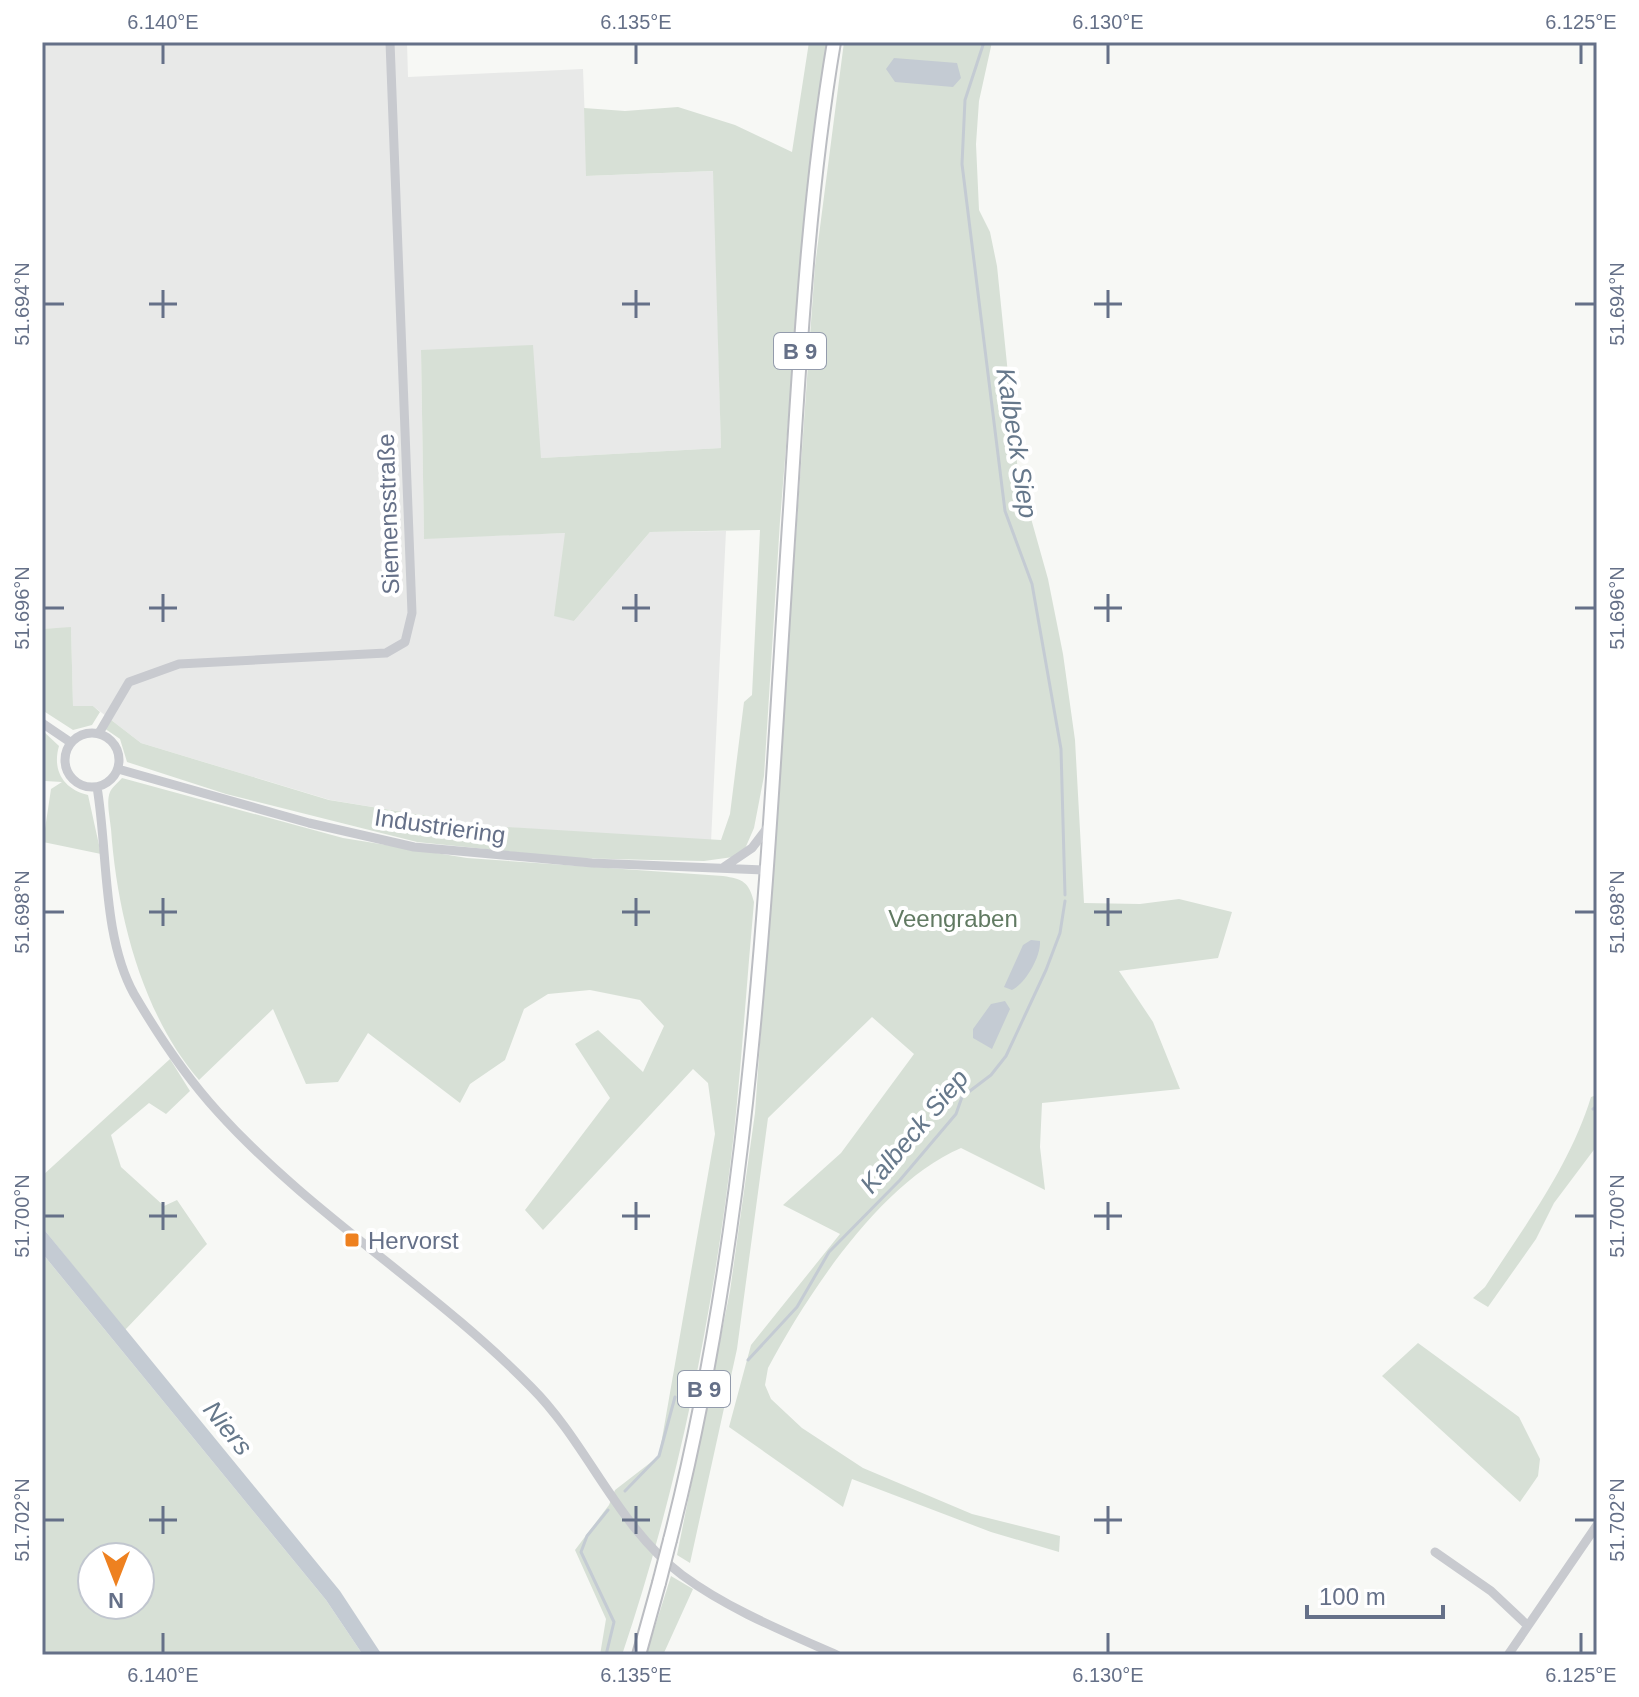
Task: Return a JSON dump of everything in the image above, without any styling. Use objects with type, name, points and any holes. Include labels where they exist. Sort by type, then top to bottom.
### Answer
[{"type":"main road","name":"B 9","points":[[639,1655],[696,1430],[731,1237],[765,870],[803,319],[834,42]]},
{"type":"street","name":"Siemensstraße","points":[[99,733],[129,682],[179,664],[386,653],[405,642],[412,613],[390,42]]},
{"type":"street","points":[[42,723],[70,742]]},
{"type":"street","points":[[83,733],[99,733],[112,741],[119,754],[118,769],[110,781],[97,787],[80,785],[68,773],[64,757],[70,742],[83,733]]},
{"type":"street","name":"Industriering","points":[[118,769],[309,823],[414,847],[592,863],[765,870]]},
{"type":"street","points":[[97,787],[110,908],[123,971],[186,1074],[217,1111],[283,1175],[485,1342],[534,1389],[623,1514],[680,1573],[709,1593],[837,1655]]},
{"type":"street","points":[[723,868],[752,848],[768,827]]},
{"type":"street","points":[[1508,1655],[1597,1525]]},
{"type":"street","points":[[1435,1552],[1491,1591],[1527,1625]]},
{"type":"shaded area","points":[[42,42],[407,42],[408,77],[583,69],[587,176],[714,171],[721,448],[541,458],[421,350],[424,538],[565,533],[574,621],[650,532],[726,531],[711,842],[490,826],[330,800],[141,743],[93,706],[73,706],[71,628],[42,629]]},
{"type":"shaded area","points":[[894,58],[957,63],[961,78],[953,87],[895,82],[886,69]]},
{"type":"shaded area","points":[[1031,940],[1040,941],[1040,947],[1031,969],[1017,987],[1012,990],[1004,987],[1023,945]]},
{"type":"shaded area","points":[[1005,1001],[1010,1009],[992,1049],[973,1038],[973,1029],[991,1004]]},
{"type":"shaded area","points":[[42,1227],[340,1591],[382,1655],[363,1655],[326,1600],[42,1253]]},
{"type":"green space","points":[[809,42],[828,42],[807,186],[780,521],[764,776],[754,828],[744,851],[733,857],[704,861],[572,858],[417,842],[226,794],[127,762],[120,739],[101,726],[106,716],[141,743],[329,800],[490,826],[721,840],[730,814],[744,702],[752,695],[760,530],[650,532],[574,621],[554,616],[565,533],[424,539],[421,350],[533,345],[541,458],[721,448],[713,171],[586,176],[584,108],[625,111],[678,107],[735,125],[792,152]]},
{"type":"green space","name":"Veengraben","points":[[844,42],[992,42],[979,101],[976,144],[979,210],[990,232],[997,266],[1018,472],[1048,579],[1063,654],[1075,740],[1084,903],[1140,904],[1179,899],[1232,912],[1218,958],[1119,971],[1153,1022],[1180,1089],[1042,1103],[1040,1147],[1045,1190],[961,1148],[931,1164],[875,1213],[850,1243],[804,1307],[768,1368],[765,1385],[771,1399],[802,1428],[863,1468],[972,1514],[1060,1536],[1059,1552],[991,1532],[852,1479],[843,1507],[729,1427],[751,1345],[840,1234],[783,1205],[841,1153],[914,1054],[872,1017],[768,1118],[737,1349],[690,1563],[677,1555],[730,1291],[755,1113],[815,266]]},
{"type":"green space","points":[[71,627],[73,706],[93,706],[100,712],[92,725],[73,730],[42,710],[42,629]]},
{"type":"green space","points":[[42,730],[59,746],[57,763],[66,783],[88,795],[101,854],[43,842],[51,789],[62,782],[45,781],[42,774]]},
{"type":"green space","points":[[122,778],[343,838],[467,858],[723,876],[740,880],[750,890],[754,902],[740,1075],[726,1199],[705,1331],[661,1527],[622,1655],[600,1655],[606,1619],[575,1550],[609,1505],[615,1490],[659,1456],[715,1134],[708,1083],[693,1069],[543,1230],[525,1210],[610,1098],[575,1044],[598,1030],[643,1072],[664,1026],[640,1000],[590,990],[548,994],[524,1009],[505,1060],[470,1084],[460,1103],[368,1033],[338,1082],[306,1084],[273,1009],[199,1080],[162,1025],[136,962],[126,928],[108,805],[111,790]]},
{"type":"green space","points":[[170,1059],[190,1091],[166,1114],[149,1103],[111,1135],[121,1167],[164,1206],[177,1200],[207,1244],[125,1330],[42,1227],[42,1176]]},
{"type":"green space","points":[[1597,1095],[1596,1147],[1554,1203],[1536,1239],[1488,1307],[1473,1298],[1485,1287],[1545,1195],[1571,1147],[1591,1097]]},
{"type":"green space","points":[[42,1253],[326,1600],[363,1655],[42,1655]]},
{"type":"green space","points":[[1418,1343],[1519,1417],[1540,1459],[1538,1476],[1520,1502],[1382,1376]]},
{"type":"green space","points":[[671,1576],[693,1589],[663,1655],[646,1655]]},
{"type":"waterway","name":"Kalbeck Siep","points":[[984,42],[965,100],[962,164],[1005,511],[1032,584],[1061,749],[1065,895]]},
{"type":"waterway","name":"Kalbeck Siep","points":[[748,1360],[797,1307],[829,1252],[900,1180],[956,1114],[962,1097],[991,1075],[1006,1056],[1046,970],[1060,933],[1065,901]]},
{"type":"waterway","points":[[1593,1109],[1597,1106]]},
{"type":"waterway","name":"Kalbeck Siep","points":[[625,1491],[659,1456],[675,1397]]},
{"type":"waterway","name":"Kalbeck Siep","points":[[606,1655],[614,1622],[581,1552],[587,1536],[608,1510]]},
{"type":"place","name":"Hervorst","points":[[352,1240]]},
{"type":"water label","name":"Niers","points":[[228,1428]]}]
